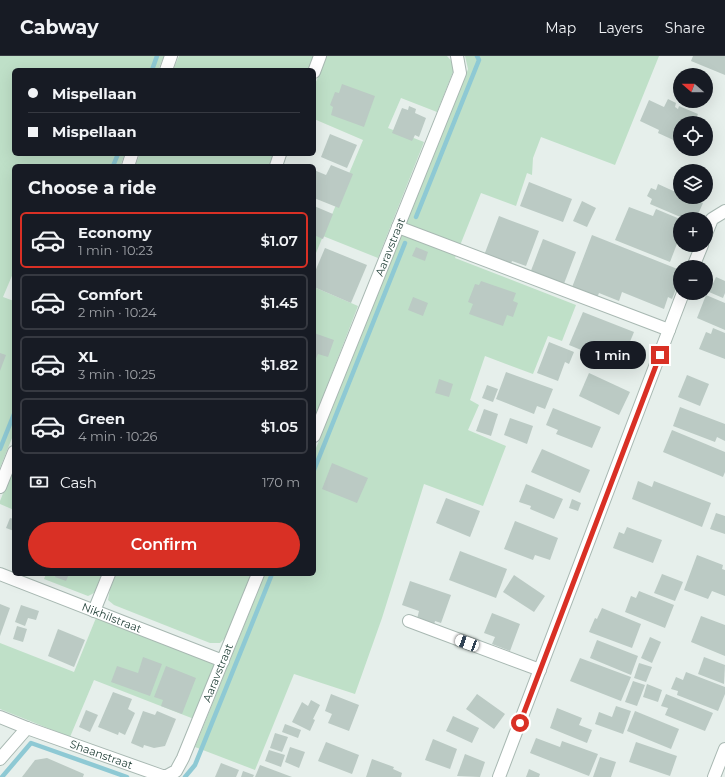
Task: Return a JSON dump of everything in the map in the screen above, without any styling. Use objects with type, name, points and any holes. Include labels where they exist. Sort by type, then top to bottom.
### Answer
[{"type":"street","points":[[167,68],[171,56]]},
{"type":"street","points":[[316,68],[320,56]]},
{"type":"street","name":"Aaravstraat","points":[[316,431],[460,73],[457,56]]},
{"type":"street","points":[[713,218],[725,211]]},
{"type":"street","points":[[398,227],[669,330]]},
{"type":"street","points":[[499,777],[681,300]]},
{"type":"street","points":[[0,487],[12,457]]},
{"type":"street","name":"Nikhilstraat","points":[[0,574],[223,661]]},
{"type":"street","points":[[94,611],[108,576]]},
{"type":"street","name":"Aaravstraat","points":[[176,771],[183,758],[257,576]]},
{"type":"street","points":[[409,621],[540,670]]},
{"type":"street","name":"Shaanstraat","points":[[0,717],[165,777],[176,771]]},
{"type":"street","points":[[0,759],[27,728]]},
{"type":"street","points":[[714,777],[725,749]]},
{"type":"green space","points":[[0,56],[164,56],[159,68],[12,68],[12,156],[124,156],[121,164],[12,164],[12,276],[3,297],[12,300],[12,438],[0,468]]},
{"type":"green space","points":[[179,56],[315,56],[310,68],[174,68]]},
{"type":"green space","points":[[326,56],[447,56],[454,64],[453,72],[437,112],[401,98],[388,128],[424,142],[378,258],[323,236],[363,140],[316,120],[316,82]]},
{"type":"green space","points":[[465,56],[659,56],[615,165],[541,137],[533,158],[532,175],[527,173],[516,206],[481,193],[455,258],[576,305],[562,341],[548,336],[533,374],[485,356],[470,400],[479,405],[468,430],[506,446],[483,506],[424,484],[382,618],[355,694],[294,674],[255,770],[195,747],[264,576],[316,576],[316,448],[468,69]]},
{"type":"green space","points":[[139,156],[273,156],[271,164],[136,164]]},
{"type":"green space","points":[[316,233],[323,236],[316,253]]},
{"type":"green space","points":[[316,288],[358,306],[316,415]]},
{"type":"green space","points":[[12,471],[12,509],[0,504]]},
{"type":"green space","points":[[45,576],[103,576],[97,590],[88,596],[44,579]]},
{"type":"green space","points":[[115,576],[251,576],[227,636],[220,643],[210,643],[114,605],[108,600],[110,589]]},
{"type":"green space","points":[[98,613],[213,661],[215,668],[194,719],[94,680],[70,737],[0,709],[0,643],[74,672]]},
{"type":"building","points":[[693,56],[725,56],[725,75],[713,70],[713,68],[708,68],[691,61]]},
{"type":"building","points":[[342,84],[375,96],[364,127],[331,115],[333,107],[330,105],[335,92],[339,93]]},
{"type":"building","points":[[668,99],[673,102],[673,108],[684,108],[698,114],[697,116],[673,116],[673,140],[658,133],[659,130],[640,121],[649,100],[664,107]]},
{"type":"building","points":[[409,106],[416,109],[415,113],[426,118],[419,137],[415,135],[412,141],[392,133],[402,108],[408,110]]},
{"type":"building","points":[[330,134],[357,145],[347,168],[321,157]]},
{"type":"building","points":[[331,165],[353,174],[339,208],[316,199],[316,171],[326,175]]},
{"type":"building","points":[[529,182],[572,199],[563,222],[520,206]]},
{"type":"building","points":[[658,184],[673,191],[673,204],[703,204],[699,212],[673,212],[673,214],[650,204],[652,199],[647,196],[651,188],[656,190]]},
{"type":"building","points":[[582,201],[596,208],[587,227],[573,221]]},
{"type":"building","points":[[316,207],[333,214],[323,239],[316,236]]},
{"type":"building","points":[[629,207],[653,216],[656,209],[673,216],[674,252],[670,262],[615,240]]},
{"type":"building","points":[[499,216],[539,231],[526,266],[512,261],[509,268],[483,258]]},
{"type":"building","points":[[592,235],[673,267],[673,296],[672,299],[668,297],[664,309],[622,292],[619,301],[599,293],[596,300],[571,290]]},
{"type":"building","points":[[543,239],[576,252],[562,289],[529,276]]},
{"type":"building","points":[[416,247],[428,252],[425,261],[412,256]]},
{"type":"building","points":[[325,248],[367,265],[351,303],[316,288],[316,269]]},
{"type":"building","points":[[716,277],[725,281],[725,293],[723,298],[713,294],[713,283]]},
{"type":"building","points":[[481,281],[516,293],[513,301],[518,303],[513,317],[507,315],[503,326],[469,314],[473,304],[468,302],[475,284],[479,285]]},
{"type":"building","points":[[413,297],[428,303],[423,316],[408,310]]},
{"type":"building","points":[[713,298],[725,303],[725,330],[697,318],[704,300],[713,300]]},
{"type":"building","points":[[583,312],[634,332],[620,366],[569,345]]},
{"type":"building","points":[[713,328],[725,333],[725,359],[699,349],[706,332],[711,334]]},
{"type":"building","points":[[316,334],[334,340],[328,357],[318,354],[316,358]]},
{"type":"building","points":[[549,342],[574,352],[569,364],[565,362],[558,381],[537,373]]},
{"type":"building","points":[[0,353],[6,355],[0,371]]},
{"type":"building","points":[[506,372],[553,389],[545,409],[537,406],[534,414],[496,399]]},
{"type":"building","points":[[589,373],[630,392],[619,415],[579,396]]},
{"type":"building","points":[[687,375],[709,384],[700,406],[678,397]]},
{"type":"building","points":[[439,379],[453,384],[449,397],[435,393]]},
{"type":"building","points":[[487,385],[498,389],[493,402],[482,398]]},
{"type":"building","points":[[680,407],[725,424],[725,441],[717,437],[715,442],[673,426]]},
{"type":"building","points":[[553,408],[601,427],[592,448],[556,434],[558,430],[546,425]]},
{"type":"building","points":[[484,409],[498,414],[491,436],[476,431]]},
{"type":"building","points":[[510,418],[533,426],[527,444],[504,435]]},
{"type":"building","points":[[672,430],[725,452],[725,472],[723,477],[663,452]]},
{"type":"building","points":[[542,449],[590,470],[580,493],[531,472]]},
{"type":"building","points":[[332,463],[368,478],[357,503],[322,489]]},
{"type":"building","points":[[638,481],[652,487],[654,481],[711,503],[702,527],[632,499]]},
{"type":"building","points":[[526,484],[563,499],[554,519],[530,509],[531,506],[519,502]]},
{"type":"building","points":[[446,498],[480,511],[470,537],[436,523]]},
{"type":"building","points":[[572,499],[581,503],[578,511],[569,508]]},
{"type":"building","points":[[716,513],[725,516],[725,534],[710,529]]},
{"type":"building","points":[[10,518],[12,518],[12,530],[6,528]]},
{"type":"building","points":[[515,521],[558,538],[550,560],[535,555],[533,560],[504,549]]},
{"type":"building","points":[[627,527],[662,540],[653,563],[613,548],[619,532],[624,534]]},
{"type":"building","points":[[460,551],[507,569],[496,598],[449,580]]},
{"type":"building","points":[[697,555],[723,565],[722,569],[725,570],[725,596],[712,591],[708,599],[684,590]]},
{"type":"building","points":[[662,574],[683,582],[675,601],[654,593]]},
{"type":"building","points":[[514,575],[545,596],[534,612],[503,592]]},
{"type":"building","points":[[55,576],[68,576],[66,581]]},
{"type":"building","points":[[410,581],[451,595],[441,623],[435,621],[434,625],[417,619],[419,611],[402,605]]},
{"type":"building","points":[[639,591],[674,605],[665,628],[625,612],[631,596],[636,598]]},
{"type":"building","points":[[0,604],[10,608],[0,636]]},
{"type":"building","points":[[21,605],[39,611],[36,620],[28,618],[25,626],[15,622]]},
{"type":"building","points":[[602,608],[641,624],[632,648],[589,632],[595,618],[597,619]]},
{"type":"building","points":[[492,613],[520,624],[510,651],[492,644],[495,637],[484,633]]},
{"type":"building","points":[[701,616],[725,625],[725,656],[691,642]]},
{"type":"building","points":[[17,626],[27,629],[23,642],[13,639]]},
{"type":"building","points":[[58,629],[85,640],[74,667],[48,656]]},
{"type":"building","points":[[650,637],[661,642],[652,663],[641,658]]},
{"type":"building","points":[[597,640],[638,656],[631,675],[590,658]]},
{"type":"building","points":[[143,657],[162,664],[150,696],[111,682],[117,666],[138,673]]},
{"type":"building","points":[[704,657],[725,665],[724,684],[698,674]]},
{"type":"building","points":[[580,658],[631,677],[621,701],[570,681]]},
{"type":"building","points":[[639,663],[652,667],[646,682],[634,678]]},
{"type":"building","points":[[166,666],[196,678],[182,714],[161,706],[163,700],[154,697]]},
{"type":"building","points":[[686,672],[725,687],[725,694],[718,711],[677,695],[678,691],[671,689],[676,677],[683,680]]},
{"type":"building","points":[[633,681],[645,685],[637,706],[625,702]]},
{"type":"building","points":[[647,684],[662,690],[658,702],[643,697]]},
{"type":"building","points":[[113,692],[132,699],[128,709],[135,713],[125,735],[119,732],[118,735],[98,727]]},
{"type":"building","points":[[331,694],[359,705],[349,731],[328,723],[332,714],[325,711]]},
{"type":"building","points":[[477,694],[505,714],[494,729],[466,709]]},
{"type":"building","points":[[666,694],[713,713],[705,731],[665,715],[668,708],[661,706]]},
{"type":"building","points":[[311,700],[320,705],[313,719],[315,720],[310,731],[292,722],[302,702],[308,706]]},
{"type":"building","points":[[616,706],[631,711],[623,734],[595,724],[599,712],[612,717]]},
{"type":"building","points":[[557,708],[582,718],[579,725],[592,730],[587,743],[550,728]]},
{"type":"building","points":[[86,710],[98,715],[90,732],[79,727]]},
{"type":"building","points":[[143,711],[155,715],[157,711],[176,719],[165,746],[154,748],[144,745],[143,748],[131,743]]},
{"type":"building","points":[[635,711],[679,729],[671,749],[627,731]]},
{"type":"building","points":[[453,716],[479,728],[472,743],[446,731]]},
{"type":"building","points":[[285,724],[301,730],[298,738],[282,732]]},
{"type":"building","points":[[275,733],[288,737],[282,752],[270,748]]},
{"type":"building","points":[[536,738],[560,747],[562,741],[598,754],[589,776],[530,753]]},
{"type":"building","points":[[433,739],[457,749],[450,769],[425,760]]},
{"type":"building","points":[[326,742],[359,755],[352,774],[318,761]]},
{"type":"building","points":[[636,742],[677,756],[670,776],[629,762]]},
{"type":"building","points":[[290,747],[305,752],[299,768],[285,762]]},
{"type":"building","points":[[269,750],[285,755],[281,767],[265,761]]},
{"type":"building","points":[[465,754],[485,762],[480,777],[457,776]]},
{"type":"building","points":[[600,757],[616,762],[611,777],[593,777]]},
{"type":"building","points":[[47,758],[84,774],[83,777],[22,777],[35,760]]},
{"type":"building","points":[[372,759],[394,767],[393,769],[402,773],[401,777],[366,777]]},
{"type":"building","points":[[221,763],[239,770],[236,777],[215,777]]},
{"type":"building","points":[[260,765],[292,777],[255,777]]},
{"type":"building","points":[[529,769],[540,774],[539,777],[526,777]]},
{"type":"building","points":[[243,771],[254,775],[253,777],[241,777]]},
{"type":"waterway","points":[[153,68],[157,56]]},
{"type":"waterway","points":[[416,217],[479,60],[477,56]]},
{"type":"waterway","points":[[114,164],[117,156]]},
{"type":"waterway","points":[[316,465],[405,243]]},
{"type":"waterway","points":[[0,449],[12,419]]},
{"type":"waterway","points":[[185,777],[195,765],[271,576]]},
{"type":"waterway","points":[[2,777],[31,743],[127,777]]},
{"type":"route","points":[[520,723],[660,355]]}]
